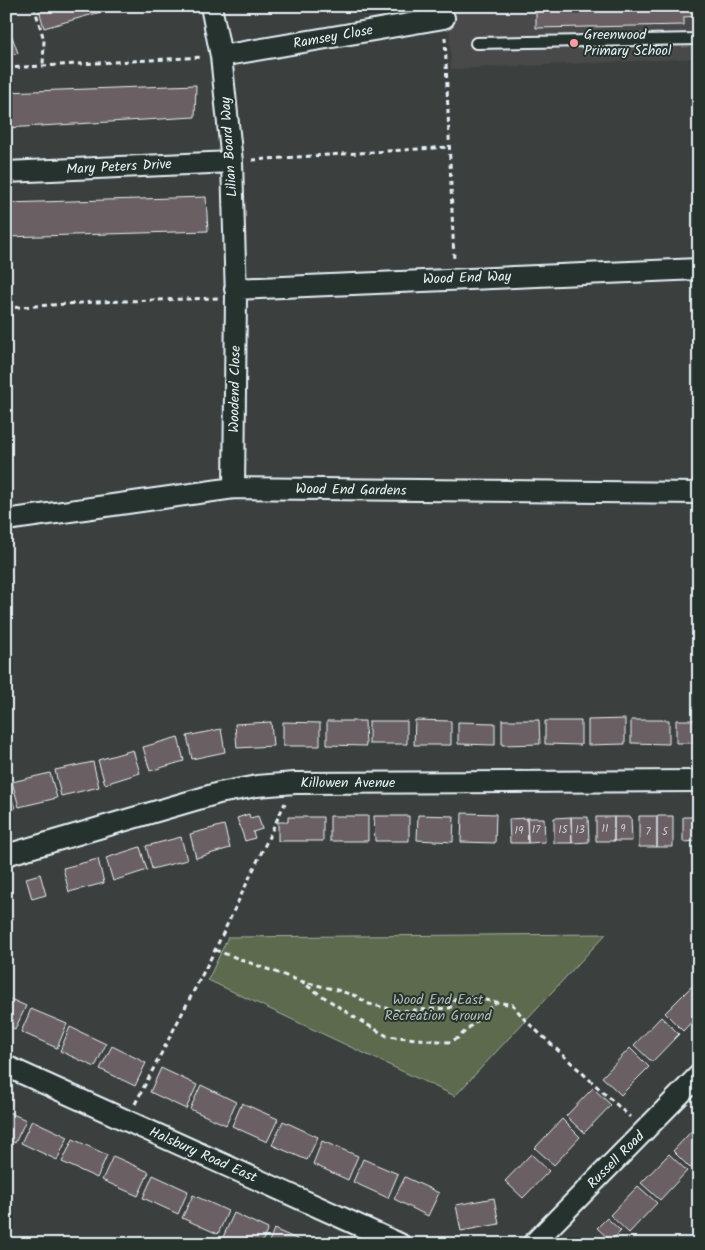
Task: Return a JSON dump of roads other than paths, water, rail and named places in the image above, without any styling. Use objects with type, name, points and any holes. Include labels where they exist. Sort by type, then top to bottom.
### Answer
[{"type":"street","name":"Lilian Board Way","points":[[211,6],[222,56],[232,162],[236,293]]},
{"type":"street","name":"Ramsey Close","points":[[222,56],[444,18]]},
{"type":"street","name":"Mary Peters Drive","points":[[6,172],[232,162]]},
{"type":"street","name":"Wood End Way","points":[[236,293],[455,279],[699,269]]},
{"type":"street","name":"Woodend Close","points":[[234,488],[236,293]]},
{"type":"street","name":"Wood End Gardens","points":[[6,520],[234,488],[699,493]]},
{"type":"street","name":"Killowen Avenue","points":[[6,855],[219,793],[257,786],[295,783],[699,782]]},
{"type":"street","name":"Halsbury Road East","points":[[6,1066],[400,1244]]},
{"type":"street","name":"Russell Road","points":[[533,1244],[699,1075]]},
{"type":"lane","points":[[476,43],[699,39]]},
{"type":"place","name":"Greenwood Primary School","points":[[574,43]]},
{"type":"park label","name":"Wood End East Recreation Ground","points":[[438,1008]]}]
